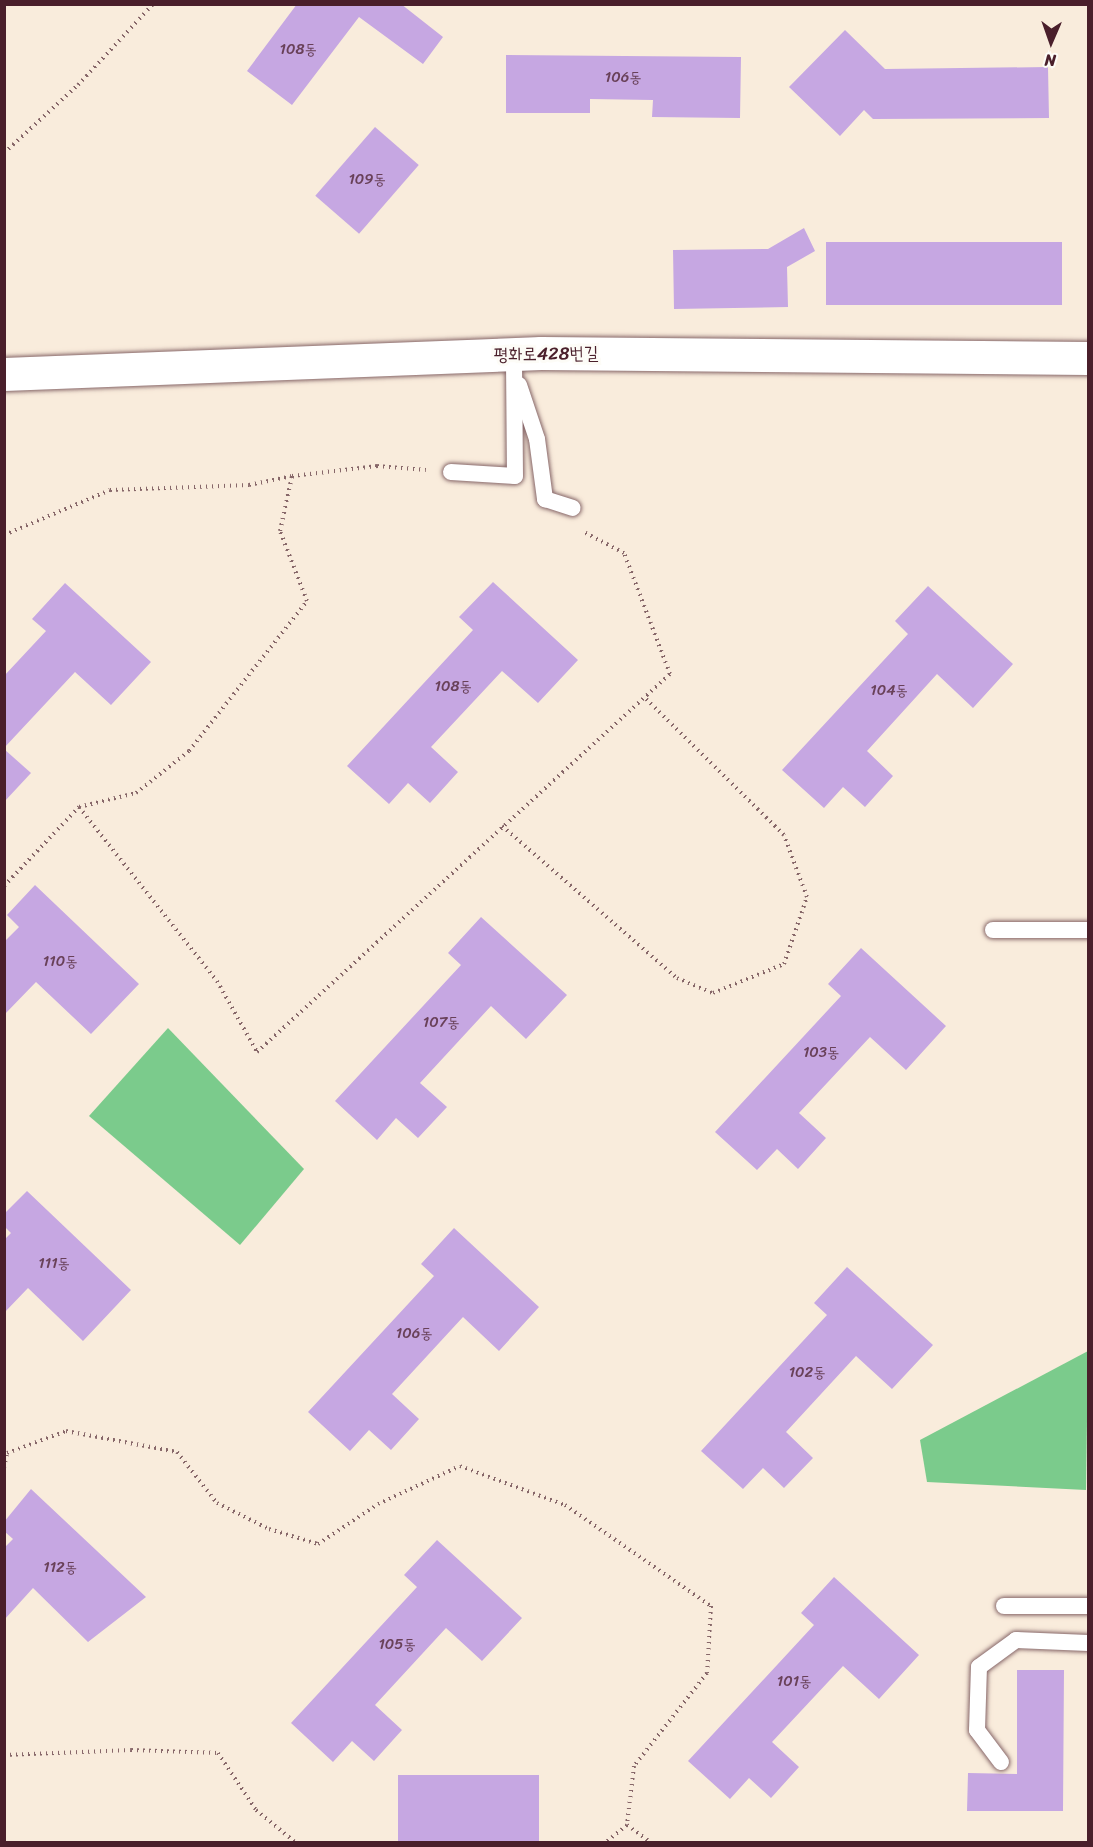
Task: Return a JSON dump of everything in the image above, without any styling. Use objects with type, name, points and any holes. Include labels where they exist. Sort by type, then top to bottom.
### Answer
[{"type":"street","name":"평화로428번길","points":[[4,375],[514,363],[1089,358]]},
{"type":"lane","points":[[451,472],[515,476],[514,363]]},
{"type":"lane","points":[[514,363],[537,439],[545,499],[573,508]]},
{"type":"lane","points":[[993,930],[1089,930]]},
{"type":"lane","points":[[1004,1606],[1089,1606]]},
{"type":"lane","points":[[1001,1762],[977,1730],[979,1667],[1016,1640],[1089,1643]]},
{"type":"path","points":[[4,153],[78,85],[153,4]]},
{"type":"path","points":[[4,535],[110,490],[249,485],[292,476],[377,466],[451,472]]},
{"type":"path","points":[[4,886],[79,807],[136,793],[189,751],[307,601],[280,531],[292,476]]},
{"type":"path","points":[[79,807],[217,981],[257,1052],[670,674],[624,553],[579,529]]},
{"type":"path","points":[[502,826],[677,978],[713,993],[784,964],[807,897],[784,836],[644,697]]},
{"type":"path","points":[[4,1468],[7,1453],[66,1431],[177,1452],[217,1503],[269,1529],[318,1544],[378,1504],[460,1466],[566,1504],[711,1605],[707,1673],[634,1766],[627,1825],[606,1842]]},
{"type":"path","points":[[4,1755],[131,1750],[218,1753],[256,1810],[295,1842]]},
{"type":"path","points":[[627,1825],[650,1842]]},
{"type":"green space","points":[[168,1028],[304,1169],[240,1245],[89,1116]]},
{"type":"green space","points":[[1088,1351],[1086,1490],[927,1482],[920,1440]]},
{"type":"building","points":[[297,4],[401,4],[443,37],[423,64],[359,17],[292,105],[247,71]]},
{"type":"building","points":[[845,30],[885,69],[1048,67],[1049,118],[873,119],[864,110],[840,136],[789,87]]},
{"type":"building","points":[[506,55],[741,57],[740,118],[652,117],[653,100],[590,99],[590,113],[506,113]]},
{"type":"building","points":[[375,127],[419,165],[359,234],[315,196]]},
{"type":"building","points":[[804,228],[815,251],[787,267],[788,307],[674,309],[673,250],[768,249]]},
{"type":"building","points":[[826,242],[1062,242],[1062,305],[826,305]]},
{"type":"building","points":[[493,582],[578,660],[538,703],[502,671],[431,747],[458,772],[430,803],[408,783],[389,804],[347,766],[473,630],[459,617]]},
{"type":"building","points":[[65,583],[151,662],[111,705],[75,672],[4,748],[4,676],[46,631],[32,619]]},
{"type":"building","points":[[928,586],[1013,664],[973,708],[937,674],[867,751],[893,776],[865,807],[843,787],[824,808],[782,770],[908,634],[895,621]]},
{"type":"building","points":[[4,749],[31,773],[4,802]]},
{"type":"building","points":[[35,885],[139,984],[91,1034],[36,982],[4,1015],[4,942],[19,927],[7,915]]},
{"type":"building","points":[[481,917],[567,995],[526,1039],[491,1006],[420,1083],[447,1107],[418,1138],[396,1118],[377,1140],[335,1101],[461,965],[448,953]]},
{"type":"building","points":[[861,948],[946,1026],[906,1070],[870,1037],[799,1113],[826,1138],[798,1169],[777,1149],[757,1170],[715,1132],[841,996],[828,984]]},
{"type":"building","points":[[27,1191],[131,1290],[83,1341],[28,1288],[4,1313],[4,1240],[11,1233],[4,1226],[4,1214]]},
{"type":"building","points":[[454,1228],[539,1307],[499,1351],[463,1317],[392,1394],[419,1419],[391,1450],[369,1430],[350,1451],[308,1412],[434,1276],[421,1264]]},
{"type":"building","points":[[847,1267],[933,1345],[892,1389],[856,1356],[786,1432],[813,1458],[784,1488],[763,1468],[743,1489],[701,1451],[827,1315],[814,1303]]},
{"type":"building","points":[[31,1489],[146,1597],[88,1642],[33,1588],[4,1620],[4,1548],[13,1539],[4,1531],[4,1522]]},
{"type":"building","points":[[437,1540],[522,1618],[482,1661],[446,1628],[375,1705],[402,1730],[374,1761],[352,1741],[333,1762],[291,1723],[417,1587],[404,1575]]},
{"type":"building","points":[[834,1577],[919,1655],[879,1699],[843,1666],[772,1742],[799,1767],[771,1798],[749,1778],[730,1799],[688,1761],[814,1625],[801,1613]]},
{"type":"building","points":[[1017,1670],[1064,1670],[1063,1811],[967,1811],[968,1773],[1017,1774]]},
{"type":"building","points":[[398,1775],[539,1775],[539,1842],[398,1842]]}]
